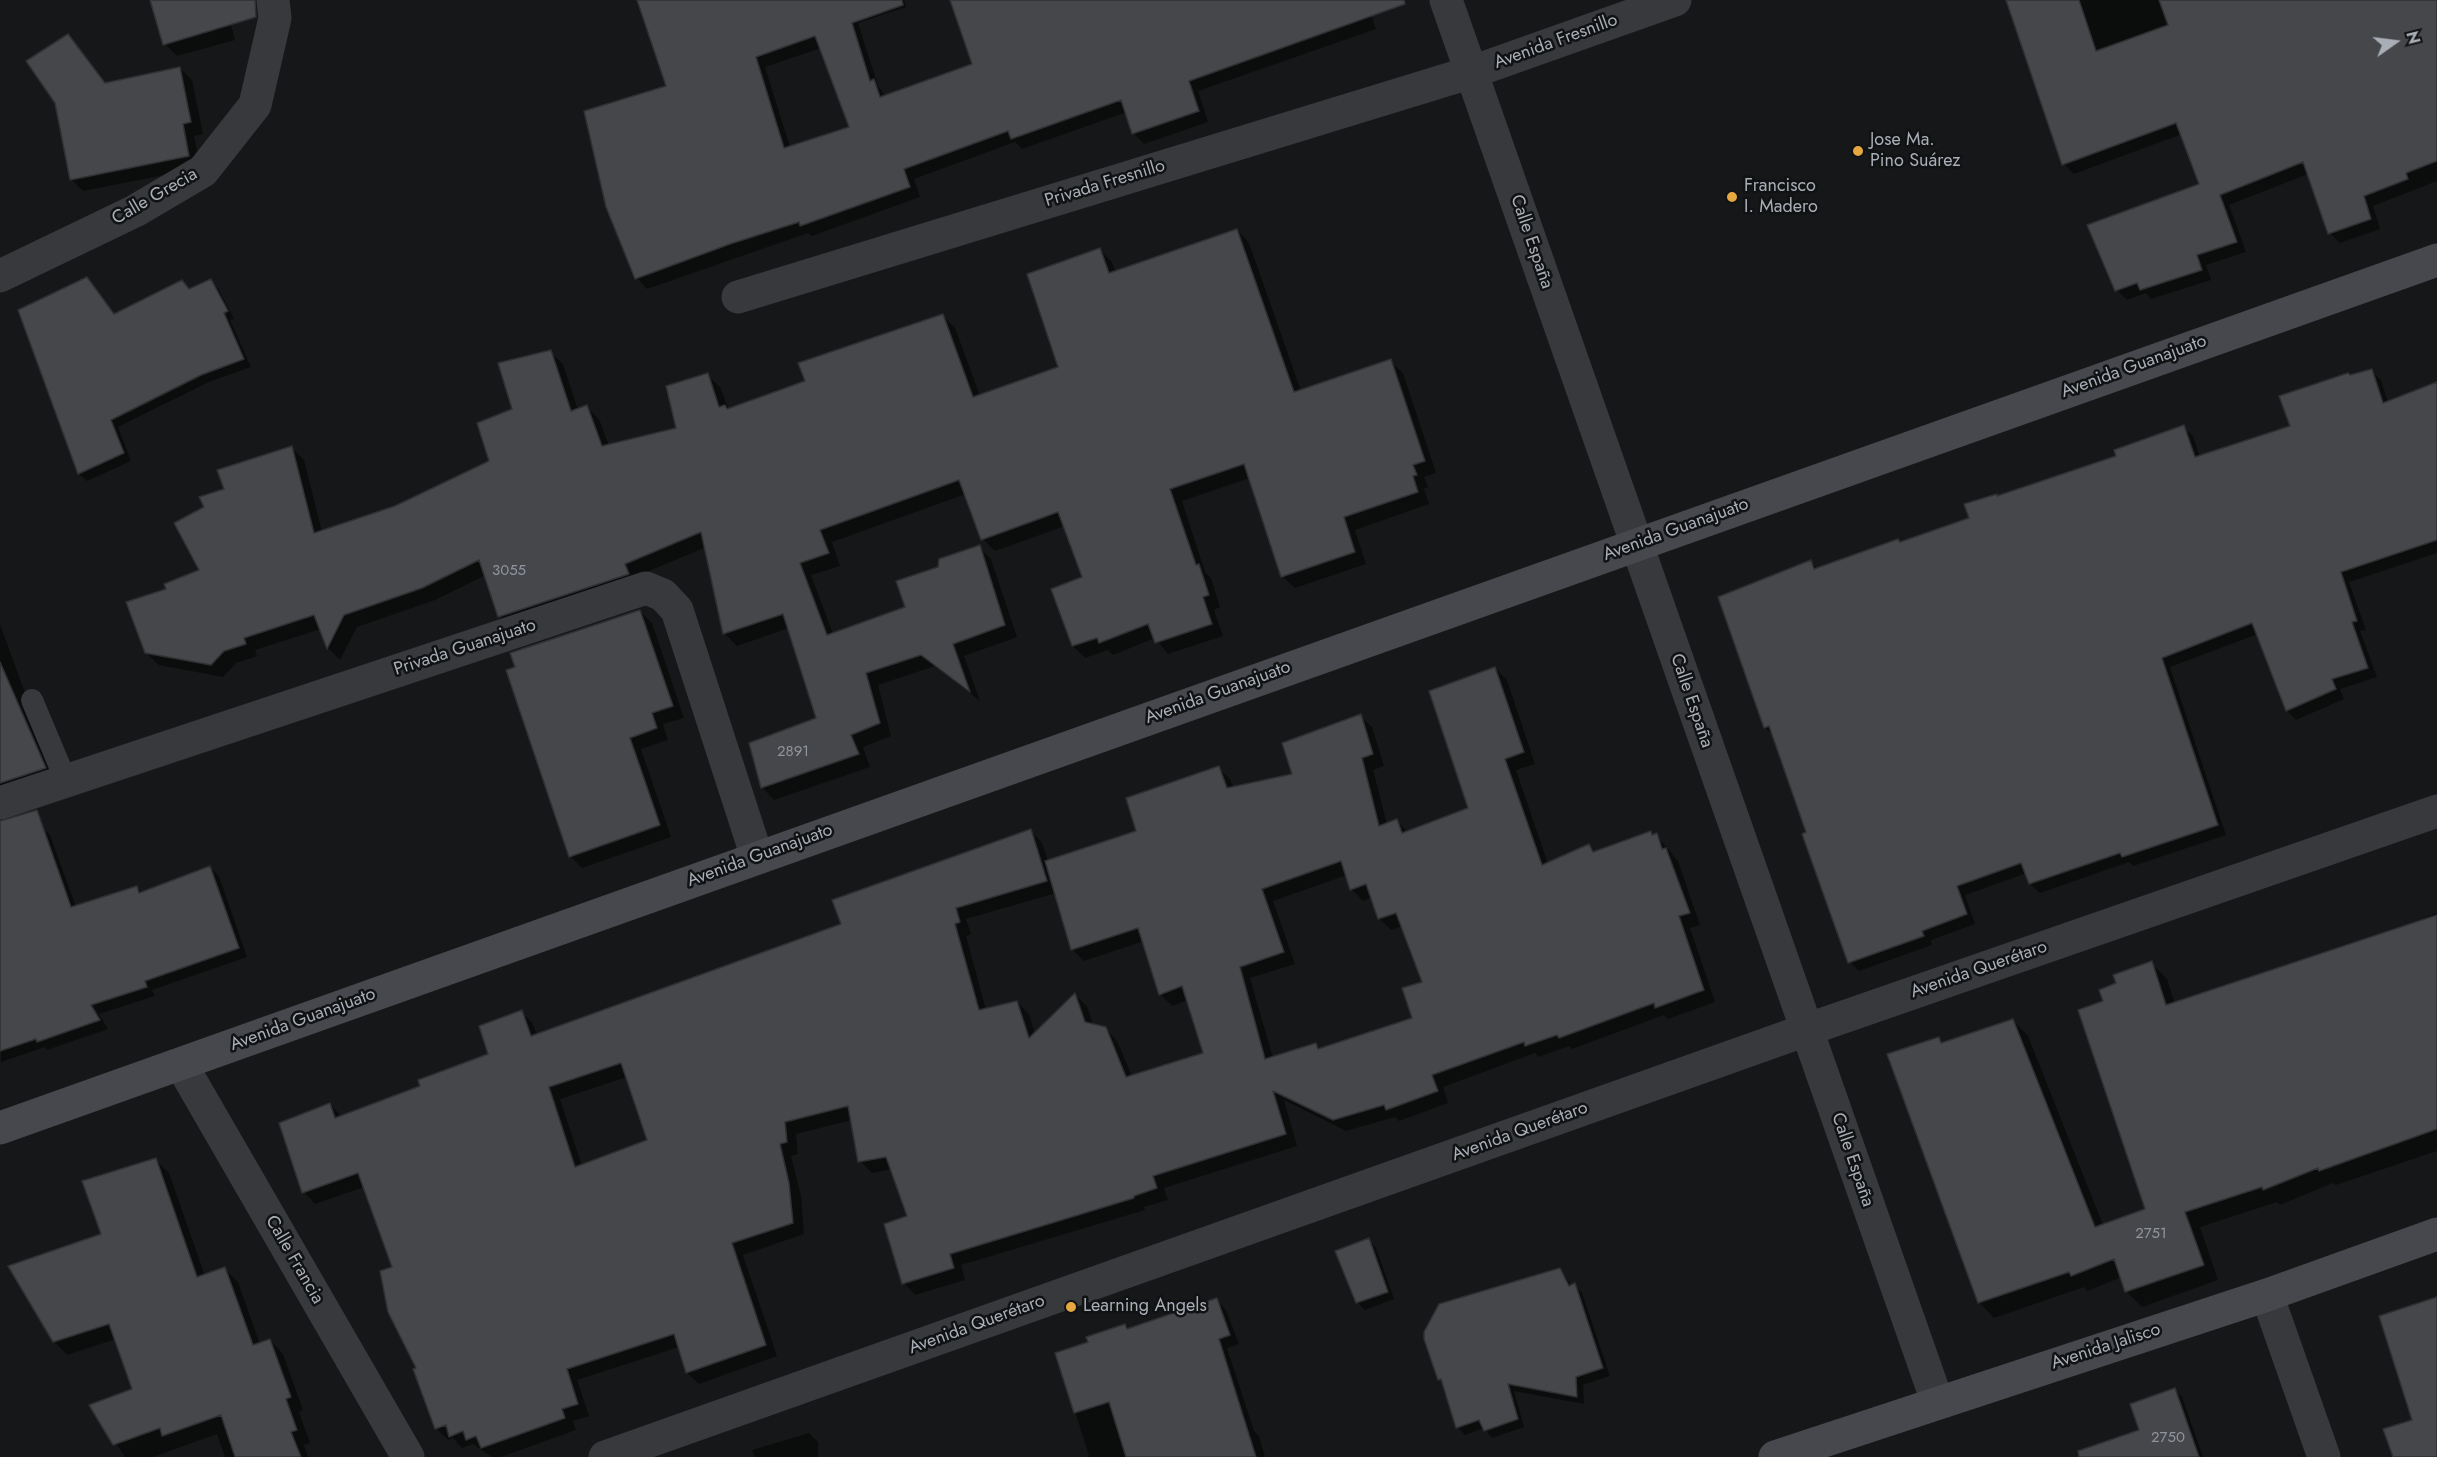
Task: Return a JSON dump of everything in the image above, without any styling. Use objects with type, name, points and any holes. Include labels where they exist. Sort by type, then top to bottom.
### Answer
[{"type":"street","name":"Calle Grecia","points":[[0,276],[135,212],[203,171],[255,105],[275,18],[273,0]]},
{"type":"street","name":"Calle España","points":[[1446,0],[1937,1401]]},
{"type":"street","name":"Avenida Fresnillo","points":[[1472,72],[1675,0]]},
{"type":"street","name":"Privada Fresnillo","points":[[738,297],[1472,72]]},
{"type":"street","name":"Avenida Guanajuato","points":[[0,1128],[2437,260]]},
{"type":"street","name":"Privada Guanajuato","points":[[0,803],[646,588],[663,595],[677,610],[757,857]]},
{"type":"street","name":"Avenida Querétaro","points":[[605,1457],[1806,1030],[2437,811]]},
{"type":"street","name":"Calle Francia","points":[[181,1064],[408,1457]]},
{"type":"street","name":"Avenida Jalisco","points":[[1775,1457],[1937,1401],[2267,1295],[2437,1234]]},
{"type":"street","points":[[2267,1295],[2324,1457]]},
{"type":"lane","points":[[32,700],[66,781]]},
{"type":"building","points":[[150,0],[255,0],[256,17],[163,45]]},
{"type":"building","points":[[637,0],[902,0],[903,5],[852,23],[870,81],[874,79],[880,97],[972,64],[950,0],[1404,0],[1405,4],[1189,81],[1199,111],[1132,134],[1121,100],[1011,139],[1008,131],[904,169],[910,187],[800,226],[799,222],[730,244],[635,279],[606,207],[584,111],[666,86]],"holes":[[[815,36],[849,127],[784,148],[756,57]]]},
{"type":"building","points":[[2006,0],[2079,0],[2096,51],[2168,25],[2159,0],[2437,0],[2437,161],[2406,173],[2408,179],[2364,196],[2371,219],[2328,234],[2303,162],[2220,195],[2237,242],[2197,255],[2202,270],[2140,290],[2137,283],[2115,291],[2087,225],[2199,184],[2176,123],[2062,165]]},
{"type":"building","points":[[68,34],[105,83],[180,67],[191,122],[183,124],[189,156],[70,180],[55,103],[26,61]]},
{"type":"building","points":[[1237,229],[1294,392],[1391,359],[1425,461],[1413,465],[1417,475],[1413,476],[1418,492],[1344,517],[1355,552],[1281,577],[1244,464],[1170,489],[1196,565],[1199,564],[1209,595],[1203,597],[1212,624],[1155,643],[1148,624],[1099,643],[1097,638],[1072,646],[1051,589],[1082,577],[1058,512],[981,540],[959,480],[820,530],[829,553],[800,563],[827,635],[905,607],[896,581],[938,567],[939,559],[980,545],[1005,625],[953,644],[970,692],[921,655],[866,673],[880,723],[851,735],[859,754],[761,788],[749,743],[816,718],[783,614],[723,634],[701,532],[625,564],[629,574],[498,617],[479,560],[422,588],[344,615],[327,649],[314,615],[244,638],[246,644],[224,651],[211,665],[145,653],[126,602],[166,589],[164,584],[199,570],[174,523],[204,507],[199,497],[224,489],[217,470],[292,446],[314,533],[395,506],[489,461],[477,423],[512,409],[498,363],[551,350],[571,411],[587,405],[602,446],[676,428],[666,386],[708,373],[719,407],[725,405],[727,409],[805,381],[798,363],[943,314],[973,397],[1058,367],[1027,274],[1100,248],[1109,273]]},
{"type":"building","points":[[87,277],[114,314],[182,280],[189,289],[211,279],[228,311],[224,313],[244,359],[201,375],[111,420],[124,453],[78,474],[18,310]]},
{"type":"building","points":[[2372,369],[2383,403],[2437,382],[2437,540],[2341,572],[2357,621],[2352,622],[2368,668],[2332,679],[2336,689],[2286,711],[2252,623],[2162,658],[2218,825],[2122,857],[2120,853],[2029,884],[2021,863],[1957,886],[1967,914],[1922,931],[1924,936],[1848,963],[1802,834],[1806,832],[1769,726],[1764,728],[1718,597],[1811,560],[1814,569],[1898,539],[1900,542],[1969,518],[1964,504],[1997,494],[1997,496],[2116,456],[2114,450],[2184,425],[2195,457],[2290,426],[2279,396],[2348,373],[2350,375]]},
{"type":"building","points":[[640,610],[673,706],[652,713],[657,728],[630,738],[660,825],[569,857],[506,670],[515,667],[510,653]]},
{"type":"building","points":[[0,662],[46,768],[0,783]]},
{"type":"building","points":[[1495,667],[1524,752],[1505,759],[1542,865],[1589,844],[1593,852],[1651,831],[1652,835],[1657,833],[1662,849],[1666,848],[1690,913],[1679,916],[1704,990],[1655,1008],[1654,1003],[1559,1038],[1557,1035],[1525,1046],[1524,1042],[1432,1075],[1438,1091],[1386,1110],[1384,1105],[1333,1120],[1273,1091],[1286,1134],[1153,1176],[1157,1188],[1134,1196],[1134,1198],[950,1254],[954,1268],[902,1284],[884,1224],[907,1216],[886,1157],[858,1162],[848,1106],[785,1122],[787,1142],[780,1144],[789,1183],[793,1223],[732,1243],[766,1345],[686,1373],[674,1334],[567,1369],[578,1404],[562,1409],[565,1418],[481,1448],[476,1436],[466,1440],[463,1431],[449,1437],[446,1425],[435,1429],[413,1369],[416,1368],[388,1312],[380,1271],[392,1267],[358,1173],[302,1193],[279,1123],[330,1103],[335,1118],[420,1086],[418,1080],[488,1054],[479,1026],[522,1010],[531,1036],[841,924],[832,900],[1031,829],[1047,881],[956,908],[960,922],[955,924],[979,1010],[1017,1001],[1029,1038],[1075,993],[1085,1022],[1106,1027],[1126,1077],[1203,1053],[1182,986],[1159,995],[1138,928],[1071,950],[1045,861],[1136,831],[1126,798],[1219,766],[1227,788],[1292,774],[1282,743],[1361,714],[1373,754],[1362,758],[1379,826],[1397,819],[1402,833],[1468,808],[1429,691]],"holes":[[[1341,861],[1350,890],[1366,884],[1378,919],[1396,913],[1422,982],[1402,988],[1412,1018],[1318,1049],[1316,1043],[1265,1059],[1240,967],[1284,952],[1262,889]],[[621,1063],[647,1140],[575,1167],[549,1087]]]},
{"type":"building","points":[[37,810],[71,907],[137,886],[139,893],[210,866],[239,948],[145,981],[147,987],[91,1005],[100,1020],[37,1042],[36,1039],[0,1051],[0,821]]},
{"type":"building","points":[[2437,915],[2437,1129],[2319,1171],[2318,1168],[2263,1190],[2262,1187],[2185,1212],[2204,1265],[2125,1292],[2114,1259],[2071,1276],[2069,1272],[1978,1303],[1887,1054],[1939,1037],[1941,1043],[2013,1019],[2095,1227],[2145,1209],[2078,1010],[2103,1001],[2099,990],[2116,983],[2113,975],[2152,961],[2166,1005]]},
{"type":"building","points":[[156,1158],[197,1277],[225,1267],[253,1345],[270,1339],[291,1397],[286,1399],[297,1430],[291,1432],[301,1457],[235,1457],[221,1415],[162,1436],[160,1428],[113,1445],[89,1405],[132,1389],[109,1324],[53,1342],[8,1266],[101,1234],[82,1181]]},
{"type":"building","points":[[1369,1238],[1388,1292],[1356,1303],[1335,1251]]},
{"type":"building","points":[[1560,1268],[1569,1286],[1575,1283],[1603,1368],[1576,1377],[1577,1397],[1508,1384],[1518,1419],[1484,1431],[1479,1420],[1456,1428],[1441,1379],[1438,1380],[1424,1339],[1424,1332],[1439,1304]]},
{"type":"building","points":[[2437,1297],[2437,1457],[2393,1457],[2383,1429],[2412,1420],[2379,1316]]},
{"type":"building","points":[[1217,1298],[1230,1335],[1219,1339],[1256,1457],[1126,1457],[1109,1402],[1074,1413],[1055,1353],[1088,1342],[1086,1337],[1125,1324],[1127,1329]]},
{"type":"building","points":[[2175,1388],[2199,1457],[2079,1457],[2078,1451],[2139,1430],[2130,1404]]},
{"type":"place","name":"Jose Ma. Pino Suárez","points":[[1858,151]]},
{"type":"place","name":"Francisco I. Madero","points":[[1732,197]]},
{"type":"place","name":"Learning Angels","points":[[1071,1307]]}]
